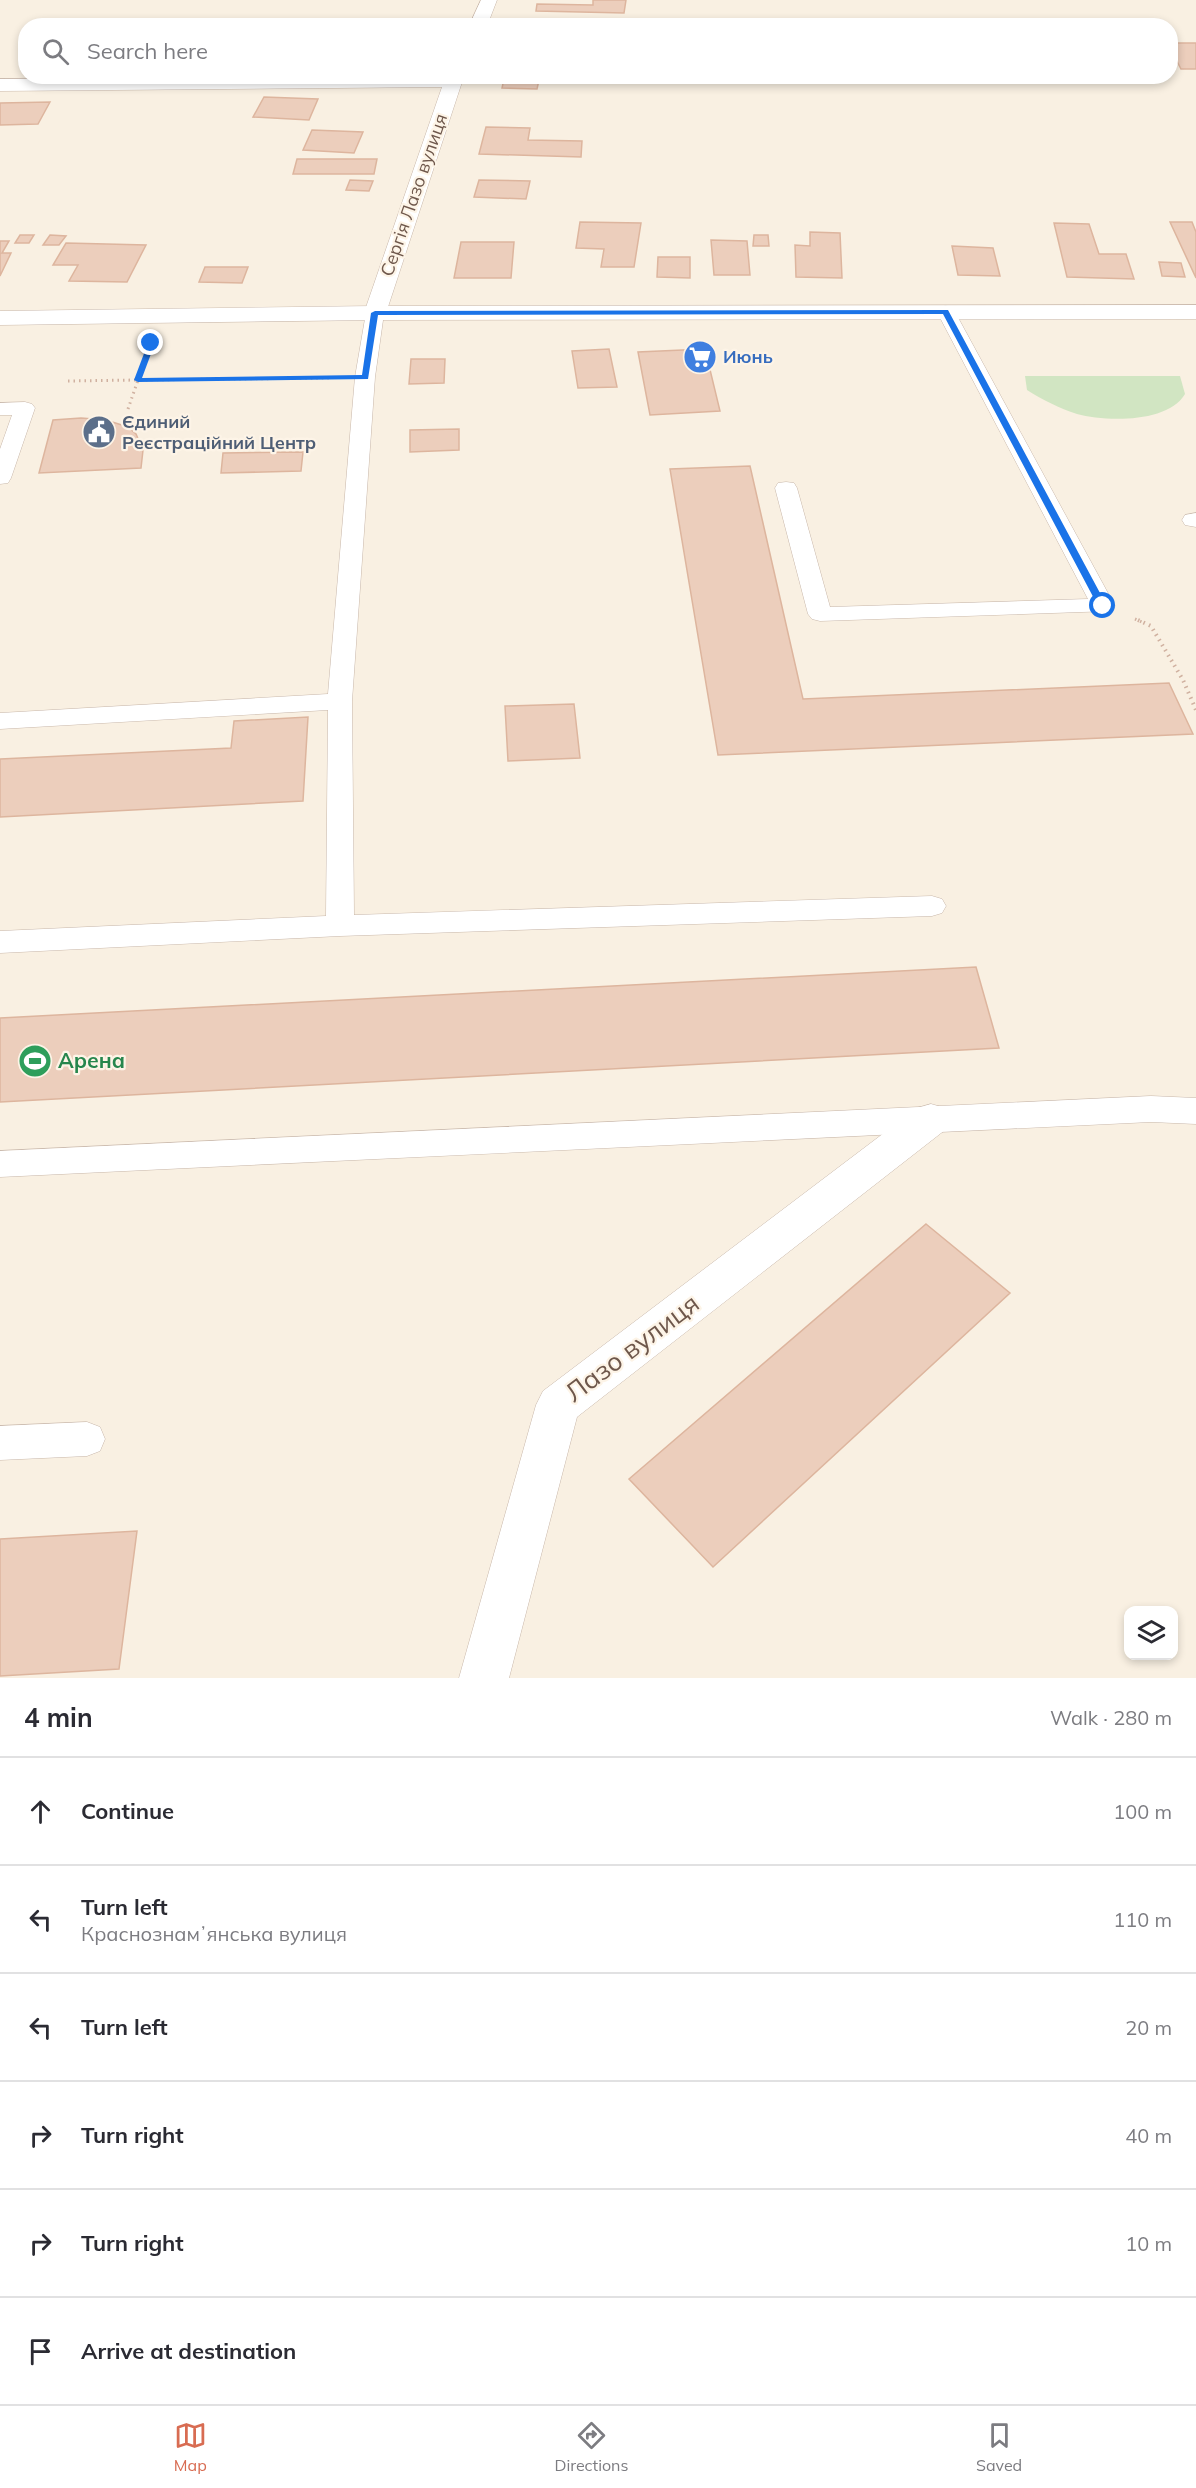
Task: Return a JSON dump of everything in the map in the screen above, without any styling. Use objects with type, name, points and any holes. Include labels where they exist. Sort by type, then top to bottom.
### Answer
[{"type":"street","points":[[481,18],[489,0]]},
{"type":"street","points":[[0,85],[76,84]]},
{"type":"street","name":"Сергія Лазо вулиця","points":[[375,313],[452,84]]},
{"type":"street","points":[[0,318],[375,313],[1196,312]]},
{"type":"street","name":"Лазо вулиця","points":[[484,1678],[558,1405],[931,1119]]},
{"type":"lane","points":[[786,488],[820,615],[1103,606],[946,312]]},
{"type":"lane","points":[[340,926],[340,701],[366,377],[375,313]]},
{"type":"lane","points":[[0,408],[25,408],[0,478]]},
{"type":"lane","points":[[0,721],[340,701]]},
{"type":"lane","points":[[0,942],[340,926],[932,906]]},
{"type":"lane","points":[[0,1164],[1151,1109],[1196,1111]]},
{"type":"lane","points":[[0,1443],[87,1439]]},
{"type":"path","points":[[128,409],[151,343]]},
{"type":"path","points":[[68,381],[366,377]]},
{"type":"path","points":[[1103,606],[1151,626],[1183,680],[1196,710]]},
{"type":"green space","points":[[1025,376],[1180,376],[1185,394],[1177,404],[1151,415],[1119,419],[1089,417],[1064,409],[1027,390]]},
{"type":"building","points":[[593,0],[626,0],[624,13],[536,11],[537,4],[593,5]]},
{"type":"building","points":[[1178,43],[1196,43],[1196,69],[1181,69],[1178,63]]},
{"type":"building","points":[[503,84],[538,84],[537,89],[502,88]]},
{"type":"building","points":[[264,97],[318,99],[309,120],[253,117]]},
{"type":"building","points":[[50,102],[38,124],[0,125],[0,103]]},
{"type":"building","points":[[486,127],[530,128],[528,140],[582,141],[581,157],[479,154]]},
{"type":"building","points":[[312,130],[363,132],[354,153],[303,150]]},
{"type":"building","points":[[297,159],[377,159],[374,174],[293,174]]},
{"type":"building","points":[[350,180],[373,181],[369,191],[346,190]]},
{"type":"building","points":[[479,180],[530,181],[526,199],[474,197]]},
{"type":"building","points":[[580,222],[641,223],[634,267],[601,267],[604,249],[576,248]]},
{"type":"building","points":[[1170,222],[1192,222],[1196,232],[1196,278]]},
{"type":"building","points":[[1054,223],[1089,224],[1099,254],[1126,254],[1134,279],[1067,277]]},
{"type":"building","points":[[810,232],[840,233],[842,278],[796,277],[795,245],[810,246]]},
{"type":"building","points":[[20,235],[34,235],[29,243],[15,243]]},
{"type":"building","points":[[50,235],[66,236],[59,245],[43,245]]},
{"type":"building","points":[[754,235],[768,235],[769,246],[753,246]]},
{"type":"building","points":[[711,240],[747,241],[750,275],[714,275]]},
{"type":"building","points":[[0,241],[9,241],[2,253],[11,253],[0,276]]},
{"type":"building","points":[[461,242],[514,242],[511,278],[454,278]]},
{"type":"building","points":[[66,243],[146,245],[127,282],[69,281],[78,265],[53,265]]},
{"type":"building","points":[[952,246],[993,248],[1000,276],[958,275]]},
{"type":"building","points":[[658,257],[690,257],[690,278],[657,277]]},
{"type":"building","points":[[1159,262],[1181,263],[1185,277],[1162,276]]},
{"type":"building","points":[[205,267],[248,267],[242,283],[199,282]]},
{"type":"building","points":[[609,349],[617,387],[578,388],[572,351]]},
{"type":"building","points":[[705,349],[720,411],[650,415],[638,352]]},
{"type":"building","points":[[411,359],[445,359],[444,383],[409,384]]},
{"type":"building","points":[[81,418],[106,420],[128,427],[136,434],[143,450],[141,468],[39,473],[53,420]]},
{"type":"building","points":[[459,429],[459,450],[410,452],[410,430]]},
{"type":"building","points":[[303,452],[301,471],[221,473],[223,453]]},
{"type":"building","points":[[750,466],[803,699],[1169,683],[1193,734],[718,755],[670,469]]},
{"type":"building","points":[[574,704],[580,758],[508,761],[505,706]]},
{"type":"building","points":[[308,717],[303,801],[0,817],[0,759],[231,748],[234,721]]},
{"type":"building","points":[[976,967],[999,1048],[0,1102],[0,1018]]},
{"type":"building","points":[[926,1224],[1010,1293],[713,1567],[629,1479]]},
{"type":"building","points":[[137,1531],[119,1669],[0,1676],[0,1539]]},
{"type":"place","name":"Июнь","points":[[700,357]]},
{"type":"place","name":"Єдиний Реєстраційний Центр","points":[[99,432]]},
{"type":"place","name":"Арена","points":[[35,1061]]},
{"type":"route","points":[[151,343],[138,380],[366,377],[375,313],[946,312],[1103,606]]}]
